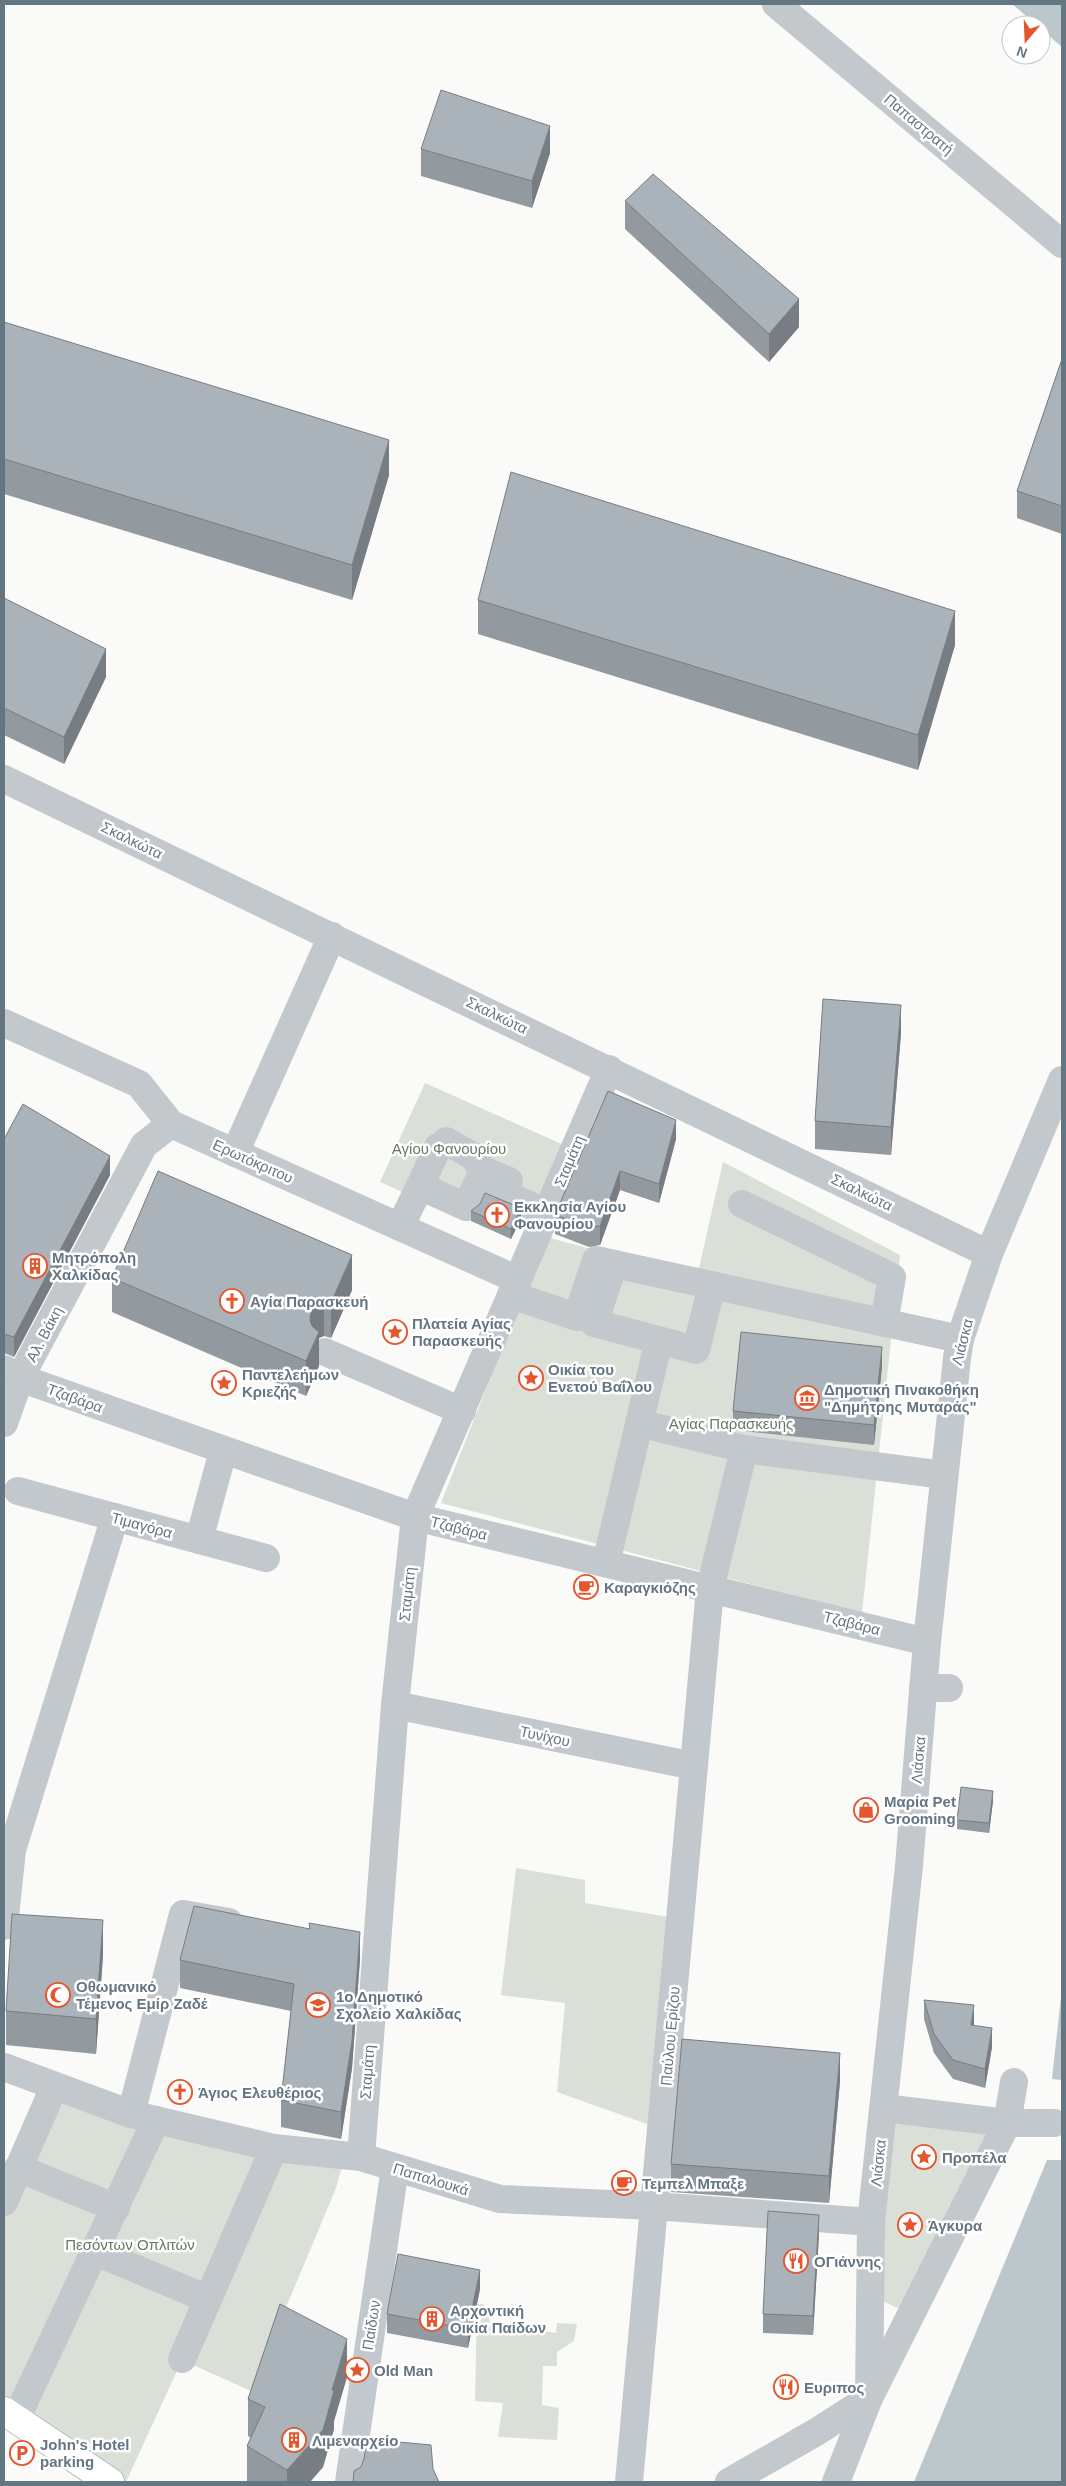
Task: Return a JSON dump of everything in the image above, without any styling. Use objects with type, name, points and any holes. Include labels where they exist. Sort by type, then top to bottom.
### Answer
[{"type":"main road","points":[[10,2415],[94,2478]]},
{"type":"street","name":"Παπαστρατή","points":[[776,4],[1062,244]]},
{"type":"street","name":"Σκαλκώτα","points":[[4,779],[609,1069],[989,1254]]},
{"type":"street","points":[[236,1153],[332,936]]},
{"type":"street","name":"Ερωτόκριτου","points":[[4,1023],[139,1084],[171,1124],[400,1227],[576,1317],[596,1260],[614,1264]]},
{"type":"street","name":"Σταμάτη","points":[[361,2157],[395,1705],[416,1517],[609,1069]]},
{"type":"street","name":"Λιάσκα","points":[[836,2482],[869,2398],[871,2222],[909,1866],[936,1688],[927,1642],[960,1339],[989,1254],[1062,1080]]},
{"type":"street","name":"Αλ. Βάκη","points":[[4,1422],[12,1373],[144,1145],[171,1124]]},
{"type":"street","points":[[400,1227],[442,1144],[473,1156],[483,1170],[549,1206]]},
{"type":"street","points":[[420,1186],[466,1207],[478,1182],[549,1206]]},
{"type":"street","points":[[742,1204],[892,1277],[884,1323]]},
{"type":"street","points":[[712,1285],[696,1350],[594,1323],[614,1264],[712,1285],[884,1323],[960,1339]]},
{"type":"street","points":[[606,1563],[658,1340]]},
{"type":"street","points":[[325,1352],[462,1411]]},
{"type":"street","name":"Τζαβάρα","points":[[12,1373],[223,1451],[416,1517],[927,1642]]},
{"type":"street","points":[[639,1423],[744,1449],[944,1475]]},
{"type":"street","name":"Παύλου Ερίζου","points":[[629,2482],[710,1589],[744,1449]]},
{"type":"street","points":[[199,1540],[223,1451]]},
{"type":"street","name":"Τιμαγόρα","points":[[18,1491],[266,1558]]},
{"type":"street","points":[[4,1926],[12,1850],[115,1517]]},
{"type":"street","name":"Τυνίχου","points":[[395,1705],[694,1766]]},
{"type":"street","points":[[10,2415],[96,2252],[116,2208],[144,2117],[182,1914],[250,1925]]},
{"type":"street","points":[[348,1941],[377,1946]]},
{"type":"street","name":"Παπαλουκά","points":[[4,2067],[54,2088],[144,2117],[274,2148],[361,2157],[500,2200],[654,2206],[871,2222]]},
{"type":"street","points":[[729,2482],[818,2431],[869,2398],[1006,2123],[1014,2082]]},
{"type":"street","points":[[4,2202],[54,2088]]},
{"type":"street","points":[[884,2108],[1006,2123],[1054,2123]]},
{"type":"street","points":[[182,2359],[274,2148]]},
{"type":"street","points":[[18,2168],[116,2208]]},
{"type":"street","name":"Παίδων","points":[[349,2482],[395,2168]]},
{"type":"street","points":[[96,2252],[208,2300]]},
{"type":"green space","name":"Αγίου Φανουρίου","points":[[425,1083],[566,1146],[537,1212],[480,1187],[465,1220],[380,1182]]},
{"type":"green space","name":"Αγίας Παρασκευής","points":[[723,1162],[900,1255],[862,1613],[441,1503],[546,1237],[697,1277]]},
{"type":"green space","points":[[516,1868],[585,1880],[585,1903],[680,1919],[661,2129],[557,2092],[565,2003],[501,1995]]},
{"type":"green space","name":"Πεσόντων Οπλιτών","points":[[54,2087],[345,2156],[336,2188],[251,2391],[182,2360],[126,2482],[110,2482],[4,2411],[4,2202]]},
{"type":"green space","points":[[884,2108],[1007,2123],[911,2314],[869,2295]]},
{"type":"green space","points":[[477,2304],[484,2304],[490,2322],[556,2333],[557,2323],[577,2324],[574,2341],[557,2352],[557,2366],[543,2366],[542,2405],[559,2408],[557,2440],[498,2437],[503,2403],[475,2401]]},
{"type":"shaded area","points":[[1012,4],[1062,4],[1062,47],[1051,38],[1051,15],[1025,15]]},
{"type":"shaded area","points":[[1062,1988],[1062,2080],[1052,2079]]},
{"type":"shaded area","points":[[1047,2160],[1062,2160],[1062,2482],[914,2482]]},
{"type":"building","points":[[441,90],[550,126],[532,181],[421,149]]},
{"type":"building","points":[[653,174],[799,299],[769,334],[625,201]]},
{"type":"building","points":[[4,322],[389,440],[352,565],[4,459]]},
{"type":"building","points":[[1062,359],[1062,506],[1017,491]]},
{"type":"building","points":[[511,472],[955,611],[918,735],[478,600]]},
{"type":"building","points":[[4,598],[106,649],[64,737],[4,708]]},
{"type":"building","points":[[823,999],[901,1005],[891,1127],[815,1121]]},
{"type":"building","points":[[608,1091],[676,1120],[659,1184],[620,1171],[600,1226],[589,1227],[555,1215]]},
{"type":"building","name":"Μητρόπολη Χαλκίδας","points":[[23,1104],[110,1156],[14,1337],[4,1334],[4,1139]]},
{"type":"building","name":"Αγία Παρασκευή","points":[[158,1171],[352,1255],[331,1303],[324,1302],[316,1305],[311,1312],[310,1320],[312,1326],[319,1332],[306,1361],[112,1278]]},
{"type":"building","name":"Εκκλησία Αγίου Φανουρίου","points":[[485,1193],[521,1208],[511,1229],[471,1211],[480,1204]]},
{"type":"building","name":"Δημοτική Πινακοθήκη \"Δημήτρης Μυταράς\"","points":[[741,1332],[882,1347],[874,1425],[733,1411]]},
{"type":"building","points":[[961,1787],[993,1791],[989,1823],[957,1820]]},
{"type":"building","points":[[194,1906],[310,1929],[309,1923],[360,1932],[352,2041],[341,2112],[281,2100],[294,1984],[180,1960]]},
{"type":"building","points":[[12,1914],[103,1920],[96,2019],[6,2011]]},
{"type":"building","points":[[924,2000],[974,2005],[971,2025],[992,2028],[985,2069],[953,2060],[934,2034]]},
{"type":"building","points":[[682,2039],[840,2053],[829,2176],[671,2164]]},
{"type":"building","points":[[768,2211],[819,2215],[813,2316],[763,2314]]},
{"type":"building","name":"Αρχοντική Οικία Παίδων","points":[[398,2254],[480,2270],[468,2329],[387,2314]]},
{"type":"building","points":[[280,2304],[347,2339],[323,2430],[287,2470],[247,2446],[265,2407],[248,2399]]},
{"type":"building","points":[[367,2439],[431,2445],[433,2469],[439,2482],[353,2482],[354,2471],[361,2467],[364,2459]]},
{"type":"place","name":"Εκκλησία Αγίου Φανουρίου","points":[[497,1215]]},
{"type":"place","name":"Μητρόπολη Χαλκίδας","points":[[35,1266]]},
{"type":"place","name":"Αγία Παρασκευή","points":[[232,1301]]},
{"type":"place","name":"Πλατεία Αγίας Παρασκευής","points":[[395,1332]]},
{"type":"place","name":"Οικία του Ενετού Βαΐλου","points":[[531,1378]]},
{"type":"place","name":"Παντελεήμων Κριεζής","points":[[224,1383]]},
{"type":"place","name":"Δημοτική Πινακοθήκη \"Δημήτρης Μυταράς\"","points":[[807,1398]]},
{"type":"place","name":"Καραγκιόζης","points":[[586,1587]]},
{"type":"place","name":"Μαρία Pet Grooming","points":[[866,1810]]},
{"type":"place","name":"Οθωμανικό Τέμενος Εμίρ Ζαδέ","points":[[58,1995]]},
{"type":"place","name":"1ο Δημοτικό Σχολείο Χαλκίδας","points":[[318,2005]]},
{"type":"place","name":"Άγιος Ελευθέριος","points":[[180,2092]]},
{"type":"place","name":"Προπέλα","points":[[924,2157]]},
{"type":"place","name":"Τεμπελ Μπαξε","points":[[624,2183]]},
{"type":"place","name":"Άγκυρα","points":[[910,2225]]},
{"type":"place","name":"ΟΓιάννης","points":[[796,2261]]},
{"type":"place","name":"Αρχοντική Οικία Παίδων","points":[[432,2319]]},
{"type":"place","name":"Old Man","points":[[357,2370]]},
{"type":"place","name":"Ευριπος","points":[[786,2387]]},
{"type":"place","name":"Λιμεναρχείο","points":[[294,2440]]},
{"type":"place","name":"John's Hotel parking","points":[[22,2453]]}]
